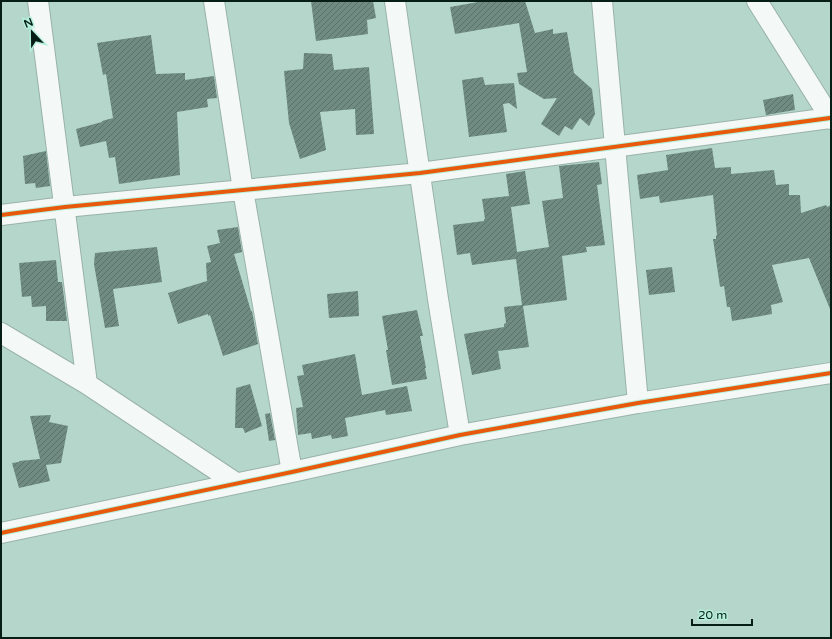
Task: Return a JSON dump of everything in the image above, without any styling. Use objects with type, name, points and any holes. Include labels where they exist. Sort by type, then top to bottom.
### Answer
[{"type":"street","points":[[38,1],[87,384]]},
{"type":"street","points":[[214,1],[243,190],[292,472]]},
{"type":"street","points":[[396,1],[438,299],[460,435]]},
{"type":"street","points":[[602,1],[638,402]]},
{"type":"street","points":[[1,215],[65,207],[420,173],[831,118],[757,1]]},
{"type":"street","points":[[1,333],[87,384],[236,483]]},
{"type":"street","points":[[1,533],[460,435],[638,402],[831,373]]},
{"type":"building","points":[[311,1],[373,1],[376,18],[367,20],[368,34],[316,41]]},
{"type":"building","points":[[484,1],[525,1],[535,33],[553,29],[553,34],[567,32],[574,73],[592,89],[595,114],[589,126],[580,118],[572,130],[565,126],[559,136],[541,124],[557,98],[544,99],[519,84],[517,73],[527,72],[519,23],[455,34],[450,7]]},
{"type":"building","points":[[151,35],[156,74],[185,73],[185,80],[214,76],[217,98],[207,99],[208,107],[177,112],[180,175],[119,184],[115,157],[109,158],[106,141],[80,147],[76,129],[113,118],[106,74],[103,75],[97,43]]},
{"type":"building","points":[[304,53],[332,54],[334,70],[369,67],[374,134],[356,135],[355,109],[320,112],[326,150],[300,159],[289,123],[284,71],[303,69]]},
{"type":"building","points":[[483,77],[485,85],[514,83],[517,109],[509,103],[503,104],[507,132],[469,137],[462,80]]},
{"type":"building","points":[[793,94],[795,110],[766,115],[763,100]]},
{"type":"building","points":[[712,148],[715,168],[731,167],[731,174],[774,170],[776,185],[789,184],[789,195],[800,195],[801,213],[826,205],[827,207],[831,205],[830,309],[809,258],[772,265],[783,302],[771,305],[772,314],[732,321],[730,307],[727,307],[724,286],[720,287],[713,239],[716,239],[717,235],[713,195],[660,203],[659,196],[640,199],[637,175],[668,170],[666,155]]},
{"type":"building","points":[[46,151],[50,186],[36,188],[35,183],[25,184],[23,156]]},
{"type":"building","points":[[599,162],[602,184],[597,185],[605,245],[586,247],[587,252],[562,256],[567,300],[523,306],[529,347],[498,351],[501,369],[472,375],[464,334],[504,327],[504,324],[506,323],[504,307],[522,305],[516,259],[472,265],[470,253],[457,255],[453,225],[484,221],[482,199],[509,196],[506,174],[525,171],[530,204],[511,207],[517,252],[549,247],[542,201],[563,198],[559,166]]},
{"type":"building","points":[[238,227],[242,252],[234,254],[252,311],[258,344],[223,356],[210,315],[208,316],[208,314],[178,324],[168,293],[207,281],[206,263],[211,262],[207,246],[220,243],[217,230]]},
{"type":"building","points":[[157,247],[162,282],[113,289],[119,326],[105,328],[94,264],[95,253]]},
{"type":"building","points":[[56,260],[58,282],[62,282],[67,321],[46,321],[46,306],[32,307],[31,296],[22,297],[19,263]]},
{"type":"building","points":[[672,267],[675,292],[649,295],[646,270]]},
{"type":"building","points":[[358,291],[359,316],[329,318],[327,294]]},
{"type":"building","points":[[417,310],[423,336],[420,336],[427,379],[392,385],[382,316]]},
{"type":"building","points":[[355,354],[362,395],[407,386],[412,411],[386,415],[385,410],[345,418],[348,436],[332,439],[331,435],[312,439],[311,433],[298,435],[296,408],[303,407],[297,376],[304,375],[302,365]]},
{"type":"building","points":[[250,384],[262,426],[245,433],[243,428],[235,428],[236,388]]},
{"type":"building","points":[[270,413],[275,440],[269,441],[265,414]]},
{"type":"building","points":[[51,415],[49,422],[68,426],[61,463],[46,465],[50,481],[19,488],[12,463],[40,459],[30,416]]},
{"type":"cycle path","points":[[1,215],[65,207],[420,173],[830,118]]},
{"type":"cycle path","points":[[1,533],[460,435],[638,403],[831,373]]}]
